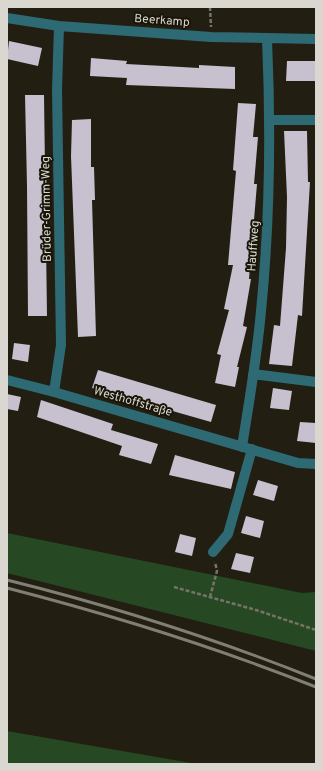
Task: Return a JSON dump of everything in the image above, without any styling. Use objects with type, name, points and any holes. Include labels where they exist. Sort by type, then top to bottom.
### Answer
[{"type":"street","name":"Beerkamp","points":[[7,18],[59,26],[211,37],[316,39]]},
{"type":"street","name":"Brüder-Grimm-Weg","points":[[54,392],[61,345],[57,90],[59,26]]},
{"type":"street","name":"Hauffweg","points":[[247,448],[253,374],[261,312],[265,264],[271,120],[267,39]]},
{"type":"street","points":[[271,120],[316,120]]},
{"type":"street","points":[[253,374],[316,382]]},
{"type":"street","name":"Westhoffstraße","points":[[7,380],[54,392],[298,463],[316,464]]},
{"type":"street","points":[[212,552],[228,534],[247,448]]},
{"type":"path","points":[[210,7],[211,37]]},
{"type":"path","points":[[210,597],[217,571],[212,552]]},
{"type":"path","points":[[174,587],[316,630]]},
{"type":"green space","points":[[7,533],[302,593],[316,592],[316,651],[7,573]]},
{"type":"green space","points":[[7,731],[197,764],[7,764]]},
{"type":"building","points":[[9,41],[42,48],[38,66],[7,59]]},
{"type":"building","points":[[91,58],[127,61],[126,64],[199,68],[199,65],[235,67],[235,89],[126,85],[127,78],[90,76]]},
{"type":"building","points":[[287,61],[316,61],[316,81],[286,81]]},
{"type":"building","points":[[25,95],[44,95],[47,316],[28,316]]},
{"type":"building","points":[[238,103],[256,104],[253,137],[258,137],[254,184],[257,184],[249,279],[251,279],[243,326],[247,327],[237,367],[239,367],[235,387],[215,383],[221,355],[217,354],[229,310],[224,309],[233,265],[228,265],[236,171],[233,170]]},
{"type":"building","points":[[91,119],[91,167],[94,167],[95,200],[92,200],[96,336],[78,337],[71,156],[72,120]]},
{"type":"building","points":[[284,131],[307,131],[308,182],[310,182],[302,316],[298,315],[292,366],[269,364],[274,325],[280,326],[286,248],[287,197]]},
{"type":"building","points":[[14,343],[30,345],[28,362],[12,359]]},
{"type":"building","points":[[98,370],[216,405],[211,422],[92,388]]},
{"type":"building","points":[[273,388],[292,391],[289,410],[270,408]]},
{"type":"building","points":[[7,394],[21,397],[18,411],[7,409]]},
{"type":"building","points":[[41,400],[113,424],[111,430],[158,444],[151,464],[119,455],[122,446],[37,417]]},
{"type":"building","points":[[300,422],[316,423],[316,443],[297,441]]},
{"type":"building","points":[[175,455],[235,472],[231,489],[169,475]]},
{"type":"building","points":[[258,480],[278,486],[274,501],[253,495]]},
{"type":"building","points":[[246,516],[264,521],[260,538],[241,533]]},
{"type":"building","points":[[180,534],[196,538],[192,556],[175,552]]},
{"type":"building","points":[[236,553],[254,557],[250,573],[231,569]]},
{"type":"railway","points":[[7,580],[86,601],[163,624],[240,650],[316,679]]},
{"type":"railway","points":[[7,588],[85,609],[202,645],[316,687]]}]
